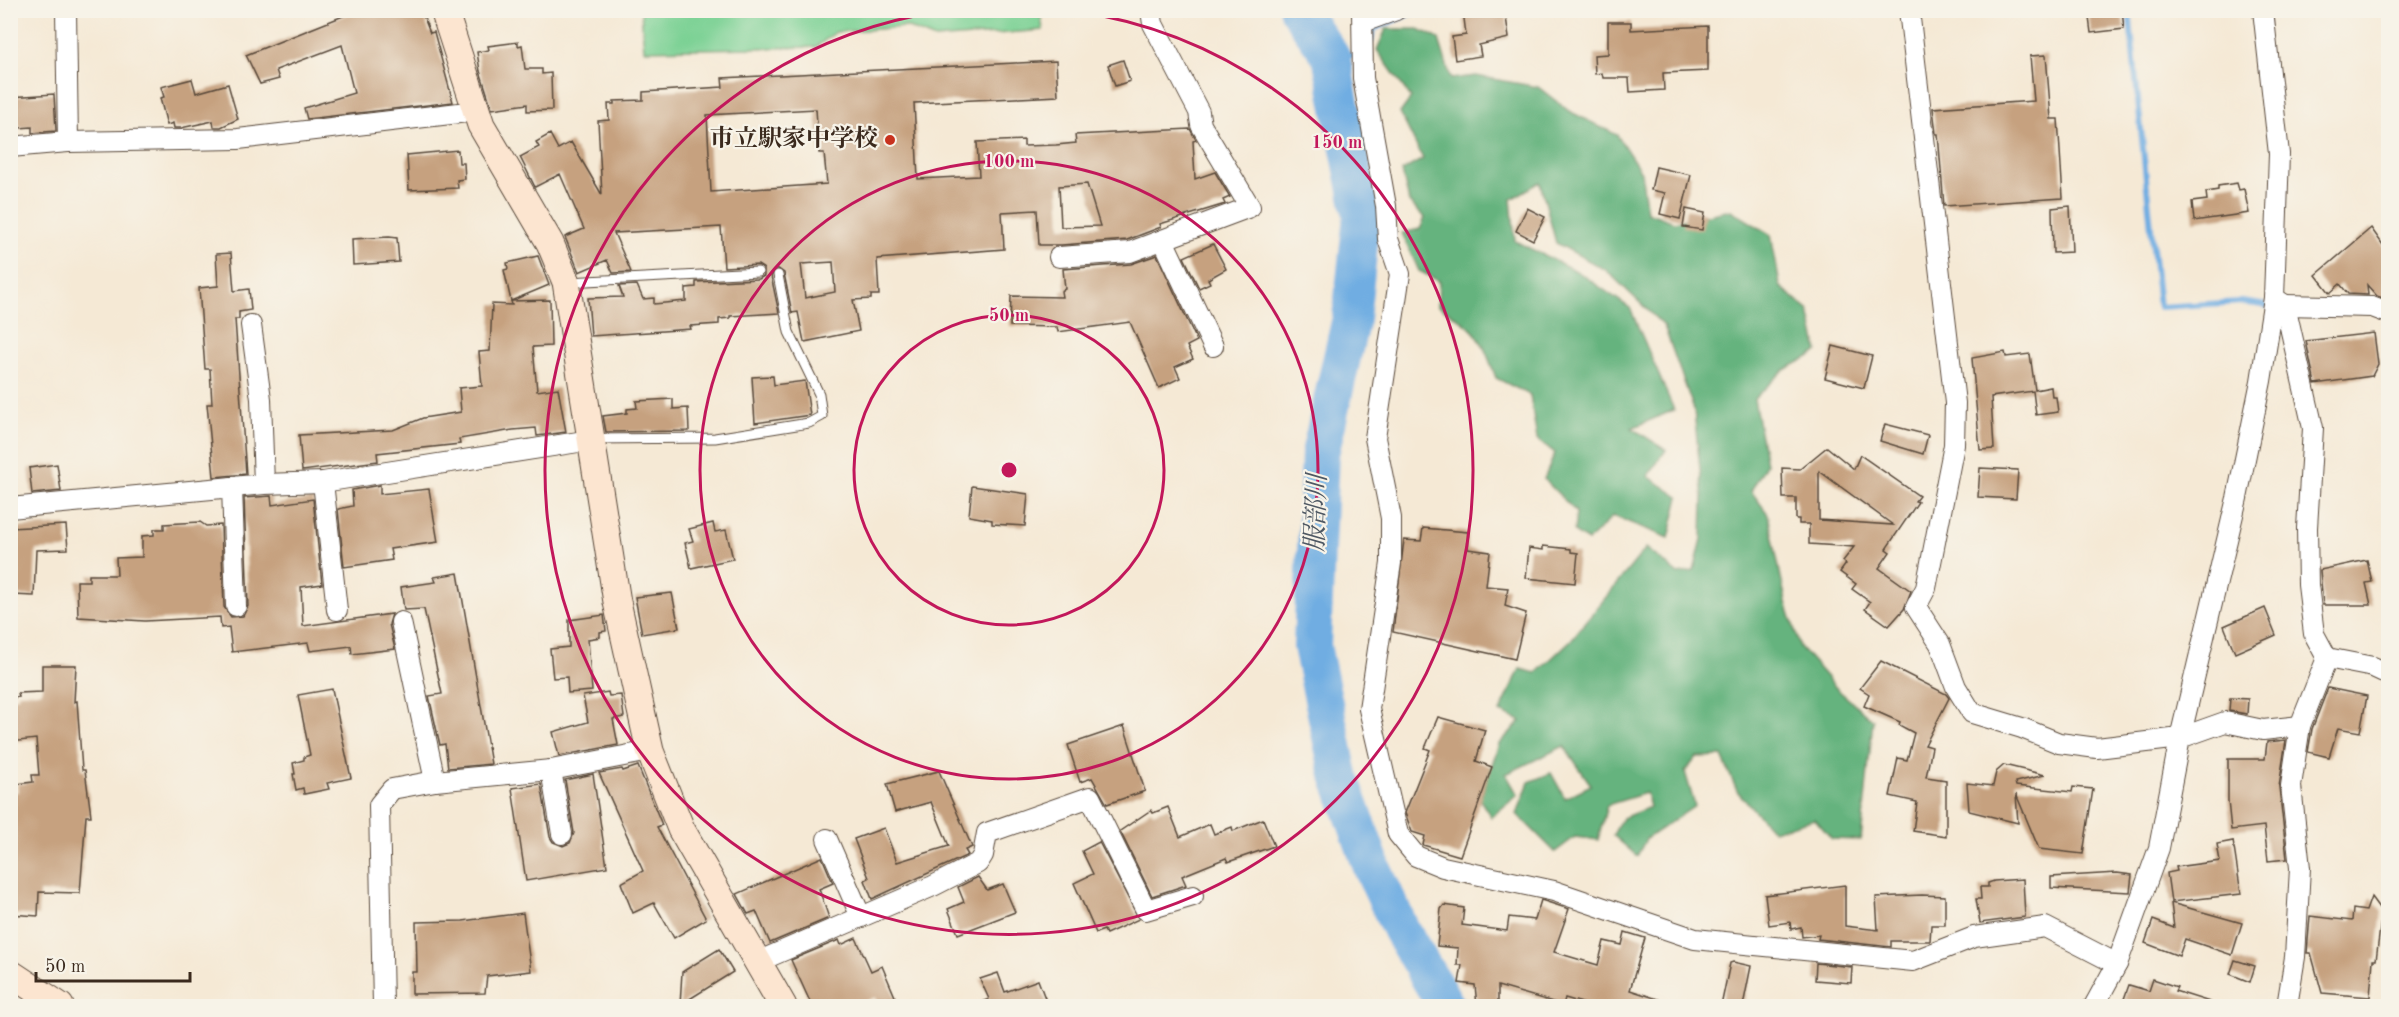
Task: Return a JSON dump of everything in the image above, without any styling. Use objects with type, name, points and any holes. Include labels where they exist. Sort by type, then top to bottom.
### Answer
[{"type":"street","points":[[66,10],[68,142]]},
{"type":"street","points":[[444,10],[481,125],[550,243],[566,282],[617,602],[650,751],[681,829],[783,1006]]},
{"type":"street","points":[[1059,258],[1130,252],[1250,207],[1201,125],[1199,112],[1153,24],[1151,10]]},
{"type":"street","points":[[1396,10],[1363,16],[1363,78],[1386,206],[1388,239],[1400,274],[1375,438],[1390,518],[1391,563],[1369,709],[1398,834],[1416,856],[1443,867],[1554,891],[1695,939],[1913,961],[1974,937],[2045,927],[2116,964]]},
{"type":"street","points":[[1909,10],[1955,403],[1954,445],[1926,588],[1916,607],[1940,644],[1956,687],[1972,712],[2059,743],[2097,748],[2180,738],[2225,722],[2263,730],[2300,726]]},
{"type":"street","points":[[2094,1006],[2116,964],[2159,848],[2180,738],[2237,498],[2279,302],[2279,154],[2263,10]]},
{"type":"street","points":[[10,147],[68,142],[238,139],[476,111]]},
{"type":"street","points":[[1163,240],[1213,346]]},
{"type":"street","points":[[2279,302],[2372,307],[2388,313]]},
{"type":"street","points":[[2279,302],[2313,428],[2307,528],[2308,585],[2314,634],[2327,658]]},
{"type":"street","points":[[251,325],[261,399],[264,484]]},
{"type":"street","points":[[10,508],[264,484],[323,482],[591,440]]},
{"type":"street","points":[[323,482],[337,610]]},
{"type":"street","points":[[232,487],[236,606]]},
{"type":"street","points":[[401,622],[435,781]]},
{"type":"street","points":[[2327,658],[2373,667],[2388,674]]},
{"type":"street","points":[[2288,1006],[2295,957],[2300,868],[2291,786],[2300,726],[2327,658]]},
{"type":"street","points":[[383,1006],[379,805],[392,789],[435,781],[550,770],[650,751]]},
{"type":"street","points":[[550,770],[562,834]]},
{"type":"street","points":[[757,962],[933,886],[978,863],[983,855],[987,833],[1090,797],[1146,910],[1193,896]]},
{"type":"street","points":[[827,839],[861,917]]},
{"type":"street","points":[[10,974],[60,1006]]},
{"type":"lane","points":[[566,282],[758,272]]},
{"type":"lane","points":[[591,440],[715,438],[810,423],[822,416],[819,394],[789,332],[778,275]]},
{"type":"green space","points":[[641,11],[1040,11],[1043,30],[935,39],[906,27],[836,32],[816,47],[644,50]]},
{"type":"green space","points":[[1386,29],[1419,29],[1439,39],[1451,79],[1476,76],[1538,87],[1569,111],[1617,135],[1641,172],[1647,212],[1674,222],[1731,210],[1771,235],[1780,286],[1809,311],[1818,352],[1784,370],[1754,399],[1766,464],[1751,491],[1768,514],[1786,602],[1800,647],[1838,690],[1873,720],[1861,840],[1832,839],[1815,819],[1773,831],[1737,791],[1722,756],[1697,757],[1685,772],[1695,806],[1646,839],[1637,856],[1613,835],[1622,818],[1650,807],[1646,793],[1607,805],[1598,840],[1575,837],[1555,852],[1517,814],[1529,782],[1551,773],[1565,798],[1591,785],[1564,746],[1506,774],[1518,795],[1491,817],[1480,800],[1499,744],[1521,721],[1500,712],[1520,669],[1536,673],[1571,640],[1646,548],[1678,574],[1694,571],[1702,539],[1703,499],[1694,410],[1664,326],[1606,270],[1556,243],[1540,182],[1511,199],[1515,241],[1578,272],[1630,308],[1674,410],[1632,428],[1666,450],[1648,476],[1679,497],[1669,538],[1613,516],[1588,541],[1574,532],[1576,512],[1544,479],[1555,453],[1537,439],[1530,395],[1496,378],[1476,334],[1461,320],[1438,306],[1439,281],[1419,271],[1402,233],[1420,229],[1425,218],[1409,202],[1402,171],[1423,159],[1400,113],[1411,98],[1377,50]]},
{"type":"building","points":[[358,10],[421,10],[430,33],[434,32],[453,102],[307,119],[304,108],[354,93],[342,45],[276,70],[279,79],[260,84],[246,55]]},
{"type":"building","points":[[1463,10],[1505,10],[1509,38],[1479,45],[1481,56],[1455,60],[1452,37],[1466,35]]},
{"type":"building","points":[[2088,10],[2122,10],[2124,29],[2091,33]]},
{"type":"building","points":[[1608,22],[1631,22],[1631,30],[1708,26],[1708,71],[1663,73],[1664,90],[1630,92],[1629,78],[1603,78],[1602,73],[1595,74],[1594,55],[1608,54]]},
{"type":"building","points":[[518,42],[518,46],[522,45],[525,69],[542,69],[542,74],[551,73],[552,110],[527,111],[527,104],[492,109],[480,71],[477,52],[489,50],[488,46]]},
{"type":"building","points":[[2046,55],[2051,119],[2058,119],[2063,198],[1944,206],[1938,134],[1936,134],[1933,108],[2034,101],[2030,56]]},
{"type":"building","points":[[1123,60],[1130,81],[1115,86],[1108,65]]},
{"type":"building","points":[[1056,61],[1058,96],[914,103],[918,179],[979,176],[977,142],[1024,140],[1024,146],[1056,145],[1076,143],[1075,135],[1190,129],[1196,140],[1193,141],[1195,179],[1215,172],[1230,197],[1223,200],[1225,204],[1160,224],[1161,227],[1127,240],[1061,245],[1039,245],[1037,210],[1002,212],[1004,249],[877,259],[879,295],[871,295],[871,299],[853,300],[859,331],[804,342],[798,312],[792,313],[784,273],[777,268],[771,276],[779,313],[730,316],[730,318],[719,319],[719,324],[690,326],[691,329],[591,336],[588,298],[623,297],[619,286],[637,285],[643,299],[654,298],[654,304],[686,301],[686,288],[696,287],[696,282],[759,279],[764,276],[764,269],[758,265],[724,267],[721,227],[614,233],[631,272],[613,273],[607,260],[579,272],[565,237],[584,229],[560,174],[535,187],[520,157],[539,147],[536,142],[550,134],[558,149],[571,142],[602,195],[598,121],[609,120],[608,104],[614,104],[614,101],[643,100],[643,92],[723,87],[722,78]],"holes":[[[816,109],[819,153],[824,153],[827,184],[711,192],[707,115]],[[1087,184],[1100,226],[1061,227],[1059,186]],[[833,262],[835,292],[805,298],[801,264]]]},
{"type":"building","points":[[192,79],[196,93],[228,84],[238,119],[221,127],[214,127],[213,121],[181,128],[174,128],[173,123],[167,125],[160,98],[164,97],[161,87]]},
{"type":"building","points":[[54,94],[56,131],[32,133],[32,127],[19,128],[19,122],[10,123],[10,97]]},
{"type":"building","points":[[458,150],[459,163],[464,163],[465,179],[457,180],[458,188],[409,190],[407,155]]},
{"type":"building","points":[[1656,167],[1691,175],[1680,219],[1660,214],[1665,193],[1651,190]]},
{"type":"building","points":[[2237,183],[2239,190],[2244,189],[2249,213],[2194,221],[2192,202],[2207,200],[2206,192],[2218,190],[2218,186]]},
{"type":"building","points":[[2070,206],[2072,252],[2053,253],[2052,208]]},
{"type":"building","points":[[1527,208],[1545,217],[1533,240],[1516,231]]},
{"type":"building","points":[[1686,209],[1705,213],[1702,230],[1683,227]]},
{"type":"building","points":[[2371,228],[2388,252],[2388,300],[2377,296],[2367,285],[2368,295],[2348,294],[2340,284],[2330,293],[2316,275]]},
{"type":"building","points":[[397,238],[399,262],[353,265],[352,239]]},
{"type":"building","points":[[1213,244],[1226,269],[1208,279],[1210,283],[1199,288],[1184,257]]},
{"type":"building","points":[[231,253],[234,291],[249,289],[251,310],[239,312],[239,319],[235,319],[246,474],[214,477],[207,404],[212,404],[210,369],[205,369],[199,288],[218,286],[216,254]]},
{"type":"building","points":[[1157,255],[1197,341],[1187,346],[1193,359],[1175,367],[1180,378],[1159,388],[1130,322],[1058,332],[1057,327],[1010,326],[1011,296],[1062,297],[1061,291],[1065,289],[1063,269],[1131,264]]},
{"type":"building","points":[[538,256],[549,285],[511,301],[504,270],[508,269],[507,263]]},
{"type":"building","points":[[550,300],[551,346],[533,347],[537,391],[558,388],[566,432],[537,436],[536,428],[513,430],[459,439],[460,444],[377,453],[378,461],[302,471],[299,435],[393,430],[423,418],[461,412],[459,388],[482,386],[479,352],[490,351],[492,304],[512,305],[511,301]]},
{"type":"building","points":[[2374,333],[2378,364],[2372,376],[2315,384],[2306,341]]},
{"type":"building","points":[[1833,346],[1872,356],[1864,388],[1825,378]]},
{"type":"building","points":[[2005,352],[2006,357],[2030,354],[2035,390],[2051,387],[2052,397],[2056,397],[2058,412],[2036,415],[2033,391],[1991,397],[1994,449],[1980,450],[1972,358]]},
{"type":"building","points":[[773,376],[774,385],[805,381],[810,415],[755,423],[752,377]]},
{"type":"building","points":[[673,399],[673,409],[688,408],[689,431],[606,432],[603,416],[627,413],[627,409],[637,408],[636,401]]},
{"type":"building","points":[[1885,424],[1928,435],[1923,454],[1880,441]]},
{"type":"building","points":[[1827,447],[1854,469],[1860,455],[1919,496],[1915,501],[1918,502],[1886,549],[1890,552],[1879,568],[1911,591],[1904,609],[1889,626],[1865,609],[1870,602],[1852,589],[1856,584],[1840,572],[1846,564],[1843,561],[1854,547],[1809,544],[1809,524],[1799,524],[1799,519],[1796,519],[1796,498],[1783,498],[1782,468],[1800,469]],"holes":[[[1819,471],[1893,525],[1819,520]]]},
{"type":"building","points":[[57,464],[61,491],[32,494],[29,468]]},
{"type":"building","points":[[1980,468],[2018,470],[2016,499],[1978,497]]},
{"type":"building","points":[[380,485],[380,494],[429,489],[438,542],[390,549],[392,560],[344,567],[338,509],[353,506],[352,490]]},
{"type":"building","points":[[972,486],[1028,494],[1025,526],[992,524],[992,520],[969,516]]},
{"type":"building","points":[[271,496],[272,505],[313,499],[322,584],[301,587],[303,626],[392,614],[389,624],[395,649],[352,654],[351,646],[310,651],[308,643],[232,652],[229,627],[221,628],[220,617],[145,621],[78,617],[77,581],[89,581],[89,575],[117,575],[116,558],[142,557],[142,536],[154,535],[154,529],[164,529],[164,524],[200,522],[206,526],[221,525],[224,607],[231,617],[243,616],[248,606],[244,498]]},
{"type":"building","points":[[713,523],[715,532],[726,530],[733,559],[691,568],[685,543],[693,541],[689,529]]},
{"type":"building","points":[[66,525],[68,549],[36,550],[34,596],[13,595],[13,587],[10,587],[10,528]]},
{"type":"building","points":[[1423,528],[1468,532],[1468,549],[1490,552],[1486,586],[1508,588],[1505,606],[1526,613],[1515,659],[1393,632],[1404,540],[1421,541]]},
{"type":"building","points":[[1543,546],[1571,549],[1571,552],[1578,553],[1575,583],[1526,578],[1529,548],[1543,550]]},
{"type":"building","points":[[2367,560],[2372,582],[2366,583],[2371,605],[2323,605],[2320,570]]},
{"type":"building","points":[[458,573],[491,764],[448,768],[445,744],[440,745],[429,696],[442,694],[424,609],[404,610],[401,587],[436,582],[434,577]]},
{"type":"building","points":[[672,593],[679,628],[642,634],[635,597]]},
{"type":"building","points":[[2265,608],[2276,635],[2235,653],[2224,626]]},
{"type":"building","points":[[604,615],[606,631],[600,632],[600,637],[588,639],[592,691],[568,693],[567,677],[553,678],[550,649],[569,647],[569,620]]},
{"type":"building","points":[[1881,661],[1946,694],[1949,698],[1925,745],[1932,747],[1926,777],[1946,780],[1946,836],[1913,831],[1917,802],[1890,796],[1898,758],[1907,760],[1914,733],[1899,725],[1900,722],[1864,706],[1869,694],[1860,688]]},
{"type":"building","points":[[42,665],[76,665],[74,702],[77,701],[82,770],[85,770],[91,816],[86,816],[80,893],[39,892],[38,916],[10,914],[10,792],[18,792],[17,784],[33,782],[32,775],[39,775],[36,739],[10,742],[10,698],[19,697],[18,693],[42,692]]},
{"type":"building","points":[[2328,688],[2367,696],[2360,732],[2338,728],[2329,757],[2308,752],[2312,729]]},
{"type":"building","points":[[332,689],[351,778],[327,783],[329,789],[304,794],[303,788],[296,790],[293,774],[295,774],[293,763],[304,760],[304,757],[310,755],[298,695]]},
{"type":"building","points":[[608,692],[609,696],[621,695],[624,717],[613,719],[618,745],[559,756],[553,732],[588,722],[583,696]]},
{"type":"building","points":[[2230,698],[2248,699],[2247,714],[2229,711]]},
{"type":"building","points":[[1438,717],[1485,730],[1476,761],[1492,767],[1460,856],[1423,845],[1425,836],[1412,832],[1405,813],[1430,750],[1425,748]]},
{"type":"building","points":[[1124,726],[1145,791],[1107,804],[1092,778],[1080,782],[1068,745]]},
{"type":"building","points":[[2286,740],[2279,787],[2287,859],[2268,861],[2264,826],[2231,830],[2228,759],[2265,759],[2267,742]]},
{"type":"building","points":[[2004,765],[2045,775],[2015,782],[2016,786],[2072,792],[2073,787],[2093,789],[2083,854],[2039,849],[2016,794],[2018,823],[1969,811],[1967,783],[1993,786],[1996,772]]},
{"type":"building","points":[[638,766],[662,825],[657,827],[706,919],[674,938],[654,903],[633,913],[621,883],[643,871],[599,773],[622,769],[623,771]]},
{"type":"building","points":[[939,771],[972,847],[965,850],[968,855],[872,899],[865,880],[869,878],[854,839],[884,828],[897,862],[949,846],[931,802],[895,812],[887,784]]},
{"type":"building","points":[[593,774],[607,867],[526,881],[512,788],[541,784],[550,837],[553,842],[563,846],[570,843],[574,833],[565,780]]},
{"type":"building","points":[[1168,807],[1180,837],[1210,824],[1214,834],[1232,827],[1233,831],[1263,819],[1274,846],[1228,862],[1226,858],[1182,876],[1186,885],[1152,896],[1120,831],[1151,810],[1153,813]]},
{"type":"building","points":[[2233,841],[2241,894],[2171,902],[2167,873],[2177,871],[2176,867],[2220,861],[2217,844]]},
{"type":"building","points":[[1099,842],[1139,919],[1106,934],[1104,930],[1096,933],[1074,883],[1093,874],[1082,851]]},
{"type":"building","points":[[822,857],[833,883],[819,889],[829,918],[770,943],[756,911],[748,914],[737,894]]},
{"type":"building","points":[[2117,873],[2132,875],[2130,892],[2051,888],[2051,877]]},
{"type":"building","points":[[978,877],[987,890],[1003,884],[1015,912],[958,934],[948,909],[964,902],[958,887]]},
{"type":"building","points":[[2023,879],[2025,917],[1980,923],[1976,899],[1981,899],[1980,887],[1988,887],[1988,883],[1994,881]]},
{"type":"building","points":[[1845,885],[1845,926],[1878,930],[1876,897],[1922,895],[1945,896],[1945,925],[1931,925],[1930,941],[1891,941],[1891,947],[1818,939],[1819,935],[1802,937],[1801,927],[1791,929],[1790,922],[1769,925],[1765,895]]},
{"type":"building","points":[[2371,897],[2382,912],[2376,960],[2373,960],[2370,997],[2322,993],[2311,953],[2307,953],[2310,916],[2352,921],[2353,909],[2366,911]]},
{"type":"building","points":[[1541,900],[1569,909],[1554,952],[1598,965],[1604,941],[1622,945],[1625,932],[1645,938],[1630,990],[1670,1003],[1670,1006],[1592,1006],[1565,998],[1563,1005],[1498,986],[1498,1006],[1477,1006],[1475,985],[1459,983],[1462,965],[1457,965],[1458,948],[1437,946],[1441,909],[1444,905],[1464,908],[1462,925],[1507,931],[1509,917],[1535,920]]},
{"type":"building","points":[[2171,903],[2242,923],[2232,955],[2185,939],[2179,956],[2145,943],[2153,920],[2174,928]]},
{"type":"building","points":[[523,913],[531,971],[487,976],[485,993],[412,994],[412,972],[417,972],[416,922],[463,921]]},
{"type":"building","points":[[856,938],[871,971],[882,966],[899,1006],[879,1006],[875,997],[854,1006],[812,1006],[791,960],[839,940],[841,945]]},
{"type":"building","points":[[719,949],[733,972],[680,1005],[682,972]]},
{"type":"building","points":[[2235,960],[2255,966],[2250,982],[2230,974]]},
{"type":"building","points":[[1730,963],[1751,966],[1743,1006],[1721,1006]]},
{"type":"building","points":[[1816,963],[1852,967],[1851,983],[1815,980]]},
{"type":"building","points":[[998,973],[1005,992],[1038,980],[1048,1006],[972,1006],[989,999],[980,979]]},
{"type":"building","points":[[2153,979],[2177,987],[2175,991],[2213,1003],[2213,1006],[2143,1006],[2124,999],[2129,985],[2149,991]]},
{"type":"waterway","name":"服部川","points":[[1298,10],[1331,56],[1362,216],[1351,318],[1320,454],[1312,646],[1339,775],[1373,870],[1401,930],[1446,1006]]},
{"type":"waterway","points":[[1371,41],[1373,29],[1419,10]]},
{"type":"waterway","points":[[2129,10],[2159,307],[2241,302],[2270,306]]},
{"type":"waterway","points":[[1331,56],[1360,55]]},
{"type":"place","name":"市立駅家中学校","points":[[890,140]]}]
